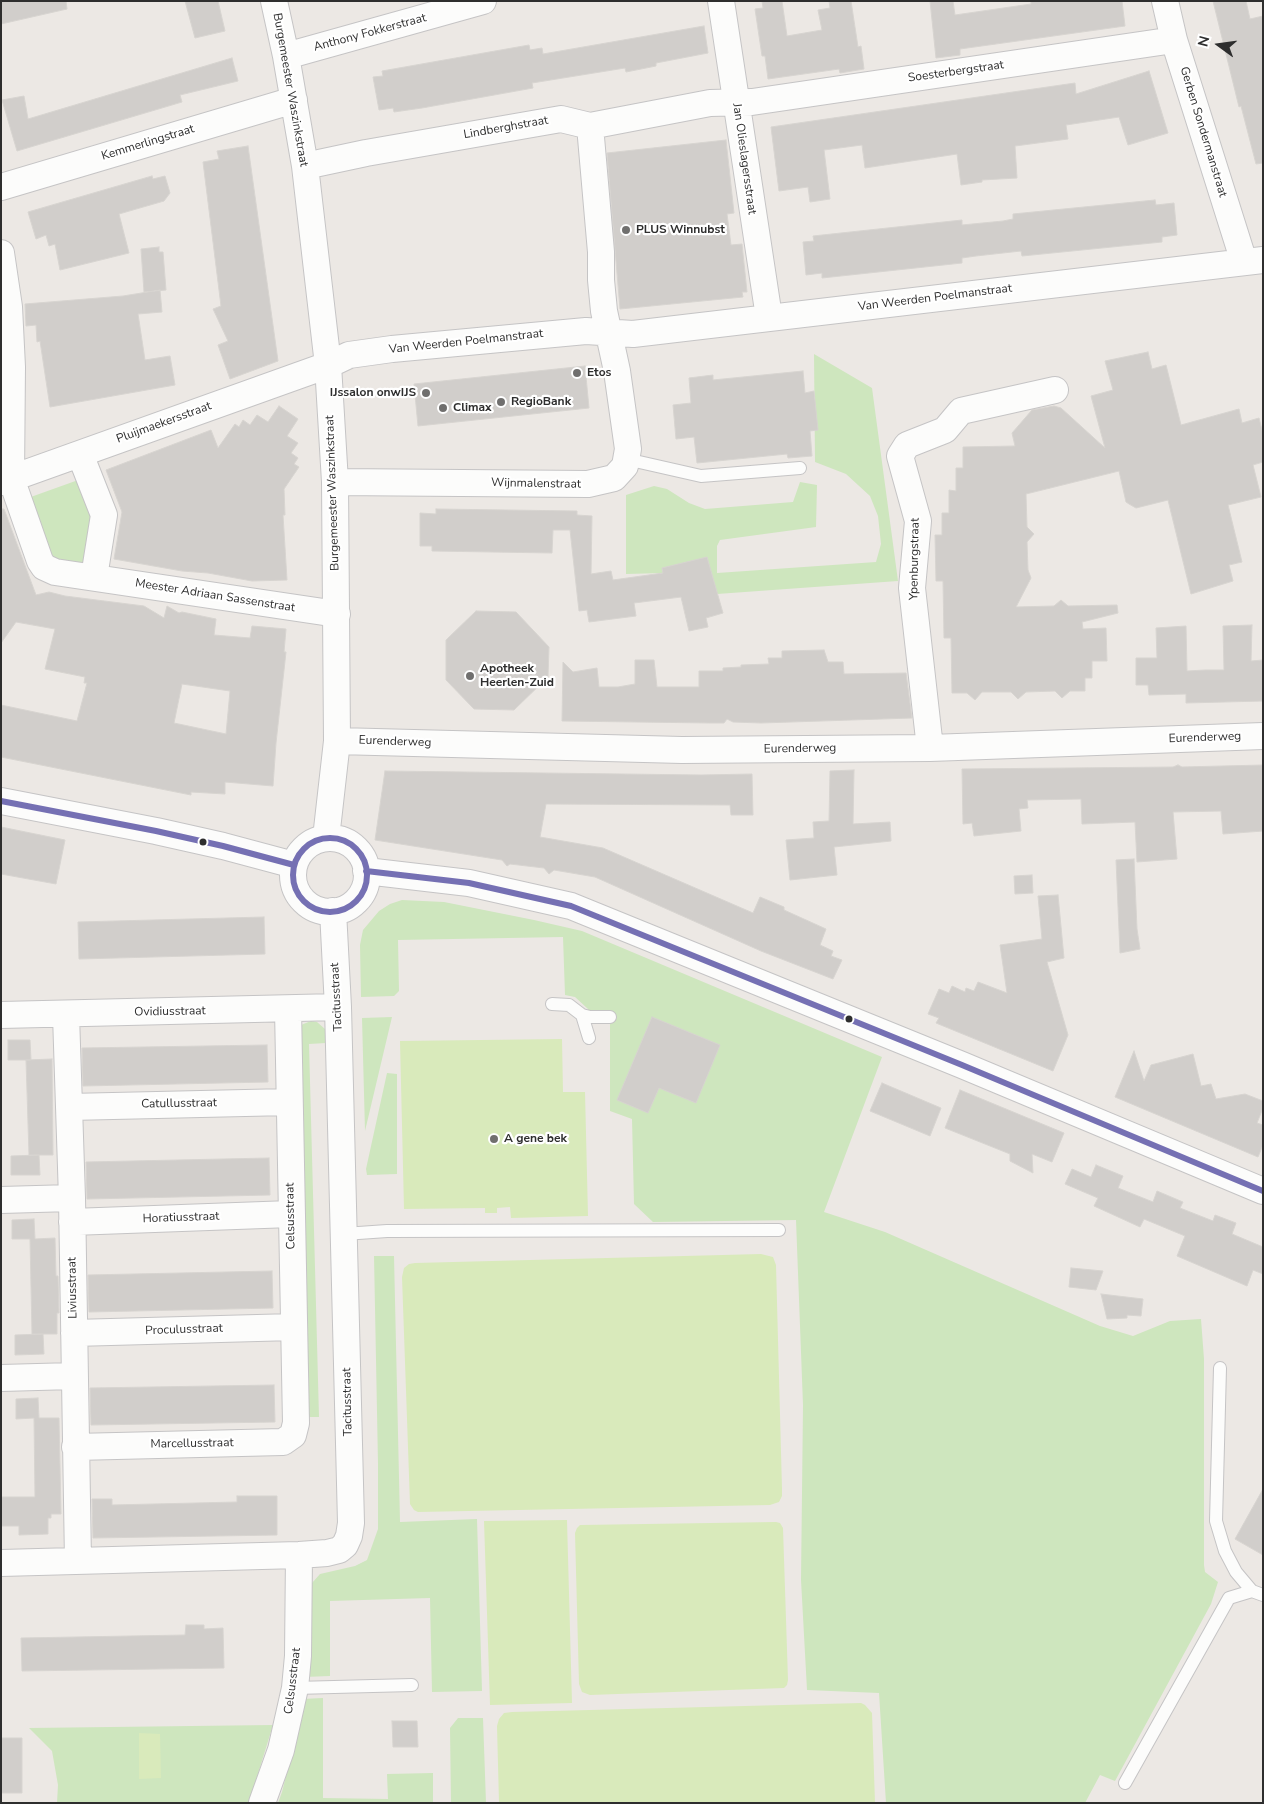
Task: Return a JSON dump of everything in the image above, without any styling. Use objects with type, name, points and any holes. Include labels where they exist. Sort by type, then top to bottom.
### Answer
[{"type":"street","name":"Burgemeester Waszinkstraat","points":[[274,1],[286,56],[304,166],[328,365],[336,482],[337,740],[326,838]]},
{"type":"street","name":"Anthony Fokkerstraat","points":[[286,56],[483,1]]},
{"type":"street","name":"Jan Olieslagersstraat","points":[[721,1],[769,317]]},
{"type":"street","name":"Gerben Sondermanstraat","points":[[1165,1],[1174,40],[1253,261]]},
{"type":"street","name":"Soesterbergstraat","points":[[736,102],[772,99],[1174,40]]},
{"type":"street","name":"Kemmerlingstraat","points":[[1,187],[294,100]]},
{"type":"street","name":"Lindberghstraat","points":[[304,166],[366,152],[561,118],[590,126],[710,103],[736,102]]},
{"type":"street","points":[[590,126],[601,252],[601,280],[608,332],[617,371],[628,450],[626,459]]},
{"type":"street","points":[[1,253],[8,308],[12,367],[6,480]]},
{"type":"street","name":"Van Weerden Poelmanstraat","points":[[328,365],[349,355],[392,349],[586,330],[634,334],[1253,261]]},
{"type":"street","name":"Pluijmaekersstraat","points":[[6,480],[328,365]]},
{"type":"street","name":"Ypenburgstraat","points":[[930,748],[912,588],[918,521],[900,456],[908,445],[945,430],[961,411],[1055,390]]},
{"type":"street","points":[[80,454],[104,515],[94,577]]},
{"type":"street","name":"Wijnmalenstraat","points":[[336,482],[588,484],[614,478],[625,466],[626,459]]},
{"type":"street","name":"Meester Adriaan Sassenstraat","points":[[6,480],[40,561],[44,567],[55,572],[337,614]]},
{"type":"street","name":"Eurenderweg","points":[[337,740],[682,750],[930,748],[1263,736]]},
{"type":"street","points":[[1,801],[156,831],[294,865]]},
{"type":"street","points":[[326,838],[336,838],[353,846],[360,853],[366,871],[364,887],[355,901],[341,910],[320,910],[304,901],[294,884],[294,865],[299,855],[306,846],[315,840],[326,838]]},
{"type":"street","points":[[366,871],[469,883],[571,906],[962,1065],[1263,1191]]},
{"type":"street","name":"Tacitusstraat","points":[[1,1563],[300,1555],[327,1553],[339,1550],[345,1545],[349,1536],[351,1522],[338,1007],[333,911]]},
{"type":"street","name":"Ovidiusstraat","points":[[1,1016],[338,1007]]},
{"type":"street","name":"Celsusstraat","points":[[288,1009],[296,1423]]},
{"type":"street","name":"Liviusstraat","points":[[66,1014],[70,1107],[78,1561]]},
{"type":"street","name":"Catullusstraat","points":[[70,1107],[289,1102]]},
{"type":"street","name":"Horatiusstraat","points":[[1,1200],[72,1210],[291,1214]]},
{"type":"street","name":"Proculusstraat","points":[[74,1333],[294,1327]]},
{"type":"street","points":[[1,1378],[74,1376]]},
{"type":"street","name":"Marcellusstraat","points":[[76,1446],[283,1442],[293,1436],[296,1423]]},
{"type":"street","name":"Celsusstraat","points":[[262,1803],[281,1750],[295,1688],[298,1656],[300,1555]]},
{"type":"lane","points":[[626,459],[701,476],[800,468]]},
{"type":"lane","points":[[552,1004],[569,1005],[582,1015],[590,1017],[610,1017]]},
{"type":"lane","points":[[582,1015],[589,1038]]},
{"type":"lane","points":[[344,1234],[397,1231],[779,1230]]},
{"type":"lane","points":[[1220,1368],[1216,1521],[1225,1551],[1236,1572],[1257,1593]]},
{"type":"lane","points":[[1125,1783],[1229,1598],[1257,1593]]},
{"type":"lane","points":[[295,1688],[412,1685]]},
{"type":"green space","points":[[814,354],[872,388],[898,581],[717,594],[701,572],[626,574],[626,495],[654,486],[667,489],[689,503],[705,509],[793,502],[800,482],[817,485],[816,527],[720,540],[717,546],[717,573],[876,562],[881,544],[878,516],[870,496],[846,474],[815,462]]},
{"type":"green space","points":[[81,479],[94,514],[83,562],[78,564],[54,560],[28,498]]},
{"type":"green space","points":[[402,900],[444,902],[582,931],[882,1057],[824,1212],[885,1232],[1100,1326],[1133,1336],[1170,1321],[1201,1319],[1204,1359],[1204,1565],[1205,1572],[1218,1582],[1211,1604],[1115,1781],[1100,1775],[1085,1803],[886,1803],[879,1693],[807,1690],[801,1580],[803,1405],[796,1220],[653,1222],[634,1204],[632,1119],[610,1111],[610,1017],[589,1014],[588,1009],[575,997],[565,995],[563,937],[398,940],[399,991],[394,996],[361,997],[360,945],[363,930],[379,911],[390,904]]},
{"type":"green space","points":[[392,1017],[365,1131],[362,1018]]},
{"type":"green space","points":[[311,1021],[317,1022],[325,1029],[326,1043],[309,1044],[319,1417],[304,1417],[301,1025]]},
{"type":"green space","name":"A gene bek","points":[[562,1039],[563,1092],[585,1092],[588,1216],[511,1218],[510,1207],[497,1208],[497,1213],[485,1213],[485,1208],[404,1209],[400,1041]]},
{"type":"green space","points":[[387,1073],[397,1074],[397,1174],[367,1175],[366,1169]]},
{"type":"green space","points":[[761,1254],[773,1257],[776,1265],[782,1489],[782,1496],[779,1502],[770,1505],[418,1512],[414,1510],[410,1504],[402,1277],[404,1268],[409,1264]]},
{"type":"green space","points":[[374,1256],[394,1256],[400,1522],[477,1519],[482,1691],[432,1692],[430,1598],[330,1601],[330,1676],[304,1677],[312,1583],[320,1574],[355,1566],[367,1560],[378,1529]]},
{"type":"green space","points":[[567,1520],[572,1703],[490,1705],[484,1521]]},
{"type":"green space","points":[[780,1523],[783,1528],[788,1680],[784,1688],[590,1695],[582,1692],[579,1684],[575,1533],[580,1525]]},
{"type":"green space","points":[[323,1698],[323,1798],[388,1799],[387,1774],[433,1773],[433,1803],[278,1803],[297,1732],[302,1699]]},
{"type":"green space","points":[[861,1703],[872,1713],[875,1803],[499,1803],[497,1726],[499,1719],[504,1713]]},
{"type":"green space","points":[[458,1718],[483,1718],[486,1803],[451,1803],[450,1728]]},
{"type":"green space","points":[[273,1725],[249,1803],[57,1803],[58,1785],[52,1751],[29,1728]]},
{"type":"green space","points":[[139,1733],[160,1734],[161,1778],[139,1779]]},
{"type":"building","points":[[1,1],[66,1],[67,9],[1,24]]},
{"type":"building","points":[[185,1],[218,1],[225,31],[195,38]]},
{"type":"building","points":[[762,1],[782,1],[787,36],[822,30],[818,10],[830,8],[829,1],[851,1],[858,47],[861,46],[864,69],[840,73],[839,69],[768,79],[765,56],[762,56],[755,9],[763,8]]},
{"type":"building","points":[[930,1],[953,1],[955,15],[1031,4],[1031,1],[1122,1],[1125,26],[960,49],[960,55],[936,58]]},
{"type":"building","points":[[1213,1],[1246,1],[1250,19],[1263,16],[1263,163],[1256,164],[1241,106],[1239,107]]},
{"type":"building","points":[[704,26],[708,53],[656,63],[656,66],[626,72],[625,68],[532,83],[533,88],[422,108],[394,112],[393,108],[379,110],[373,77],[383,76],[382,71],[529,45],[530,50],[542,48],[543,54]]},
{"type":"building","points":[[232,58],[238,81],[180,95],[182,102],[17,151],[2,100],[24,96],[28,119]]},
{"type":"building","points":[[1149,71],[1168,133],[1128,145],[1119,117],[1066,125],[1068,139],[1015,146],[1017,178],[982,180],[982,182],[961,185],[957,154],[865,168],[862,145],[824,150],[830,199],[810,202],[808,187],[779,191],[771,127],[1075,83],[1076,94]]},
{"type":"building","points":[[726,140],[734,213],[727,214],[731,245],[742,244],[747,292],[742,292],[743,297],[620,309],[607,153]]},
{"type":"building","points":[[248,146],[278,361],[230,379],[218,345],[228,341],[213,309],[221,306],[203,162],[219,159],[217,151]]},
{"type":"building","points":[[152,176],[153,179],[165,176],[170,193],[164,201],[119,214],[129,253],[60,270],[55,244],[49,246],[46,235],[36,239],[28,212]]},
{"type":"building","points":[[1155,200],[1156,205],[1174,203],[1177,235],[1162,237],[1162,242],[1022,256],[1021,251],[962,258],[962,263],[822,278],[822,273],[806,275],[803,242],[814,241],[813,236],[962,220],[962,225],[1003,221],[1013,219],[1013,214]]},
{"type":"building","points":[[159,247],[159,252],[163,252],[166,290],[144,292],[141,249]]},
{"type":"building","points":[[160,290],[162,312],[138,314],[145,360],[170,356],[175,385],[50,407],[40,341],[37,342],[36,325],[26,326],[25,304],[123,296]]},
{"type":"building","points":[[1148,352],[1152,369],[1166,365],[1181,425],[1239,409],[1242,423],[1259,418],[1263,434],[1263,462],[1253,465],[1261,497],[1228,505],[1242,562],[1229,565],[1233,581],[1191,594],[1168,500],[1136,508],[1129,504],[1126,502],[1119,471],[1026,494],[1027,527],[1034,534],[1027,542],[1028,570],[1031,578],[1016,607],[1054,606],[1061,600],[1068,606],[1117,605],[1118,613],[1082,622],[1083,629],[1106,628],[1107,661],[1092,661],[1092,678],[1085,678],[1085,691],[1070,691],[1062,698],[1055,691],[1026,692],[1018,699],[1011,692],[982,692],[975,700],[967,693],[952,693],[951,638],[944,638],[943,581],[936,581],[935,535],[942,535],[942,513],[949,513],[949,490],[956,491],[956,468],[963,468],[963,447],[1015,446],[1012,433],[1032,410],[1054,406],[1061,408],[1105,448],[1091,396],[1113,390],[1105,361]]},
{"type":"building","points":[[585,366],[589,408],[418,426],[414,384]]},
{"type":"building","points":[[803,371],[805,393],[814,391],[818,430],[810,431],[812,456],[788,458],[787,454],[697,463],[694,437],[676,439],[673,405],[691,403],[689,378],[713,375],[713,380]]},
{"type":"building","points":[[279,406],[298,419],[287,436],[298,443],[291,453],[298,458],[294,464],[299,467],[284,489],[285,515],[283,515],[287,580],[252,581],[114,559],[122,512],[106,470],[211,430],[218,448],[235,424],[239,427],[243,420],[250,425],[257,415],[268,422]]},
{"type":"building","points":[[1,509],[4,509],[36,595],[49,592],[65,596],[144,606],[164,618],[167,606],[179,613],[216,619],[214,635],[250,638],[252,626],[286,629],[284,652],[286,652],[273,786],[225,782],[225,794],[191,792],[191,795],[1,757],[1,705],[77,721],[87,683],[84,683],[85,677],[45,669],[55,629],[16,622],[1,643]],"holes":[[[182,684],[230,691],[226,734],[174,723]]]},
{"type":"building","points":[[436,509],[577,511],[577,515],[592,516],[591,574],[611,571],[613,580],[663,573],[662,568],[707,557],[723,613],[706,618],[708,627],[689,631],[681,597],[634,603],[636,616],[589,622],[587,610],[579,611],[570,530],[553,530],[552,553],[432,551],[432,546],[420,546],[420,513],[436,514]]},
{"type":"building","points":[[476,611],[516,612],[549,647],[548,677],[514,710],[474,709],[446,680],[446,640]]},
{"type":"building","points":[[1252,625],[1251,661],[1263,660],[1263,701],[1186,703],[1186,694],[1149,695],[1148,685],[1136,685],[1136,658],[1157,658],[1156,628],[1186,626],[1187,671],[1224,670],[1223,626]]},
{"type":"building","points":[[824,650],[828,662],[843,662],[844,674],[906,673],[912,718],[761,723],[733,722],[727,719],[724,723],[562,721],[563,662],[573,672],[597,668],[599,687],[618,687],[635,684],[635,660],[654,660],[657,687],[699,687],[699,671],[723,671],[723,668],[741,667],[741,665],[769,664],[768,658],[782,658],[782,651]]},
{"type":"building","points":[[1178,765],[1182,767],[1263,765],[1263,831],[1223,834],[1221,811],[1173,812],[1177,859],[1137,862],[1135,822],[1082,824],[1081,799],[1027,800],[1028,808],[1019,809],[1021,831],[974,836],[972,823],[963,824],[962,769],[1173,767]]},
{"type":"building","points":[[854,770],[853,824],[890,822],[891,841],[834,847],[837,875],[790,880],[786,840],[814,838],[813,822],[829,821],[830,771]]},
{"type":"building","points":[[385,771],[752,774],[753,815],[731,815],[730,805],[546,804],[540,837],[603,848],[753,913],[760,897],[826,929],[820,945],[833,951],[831,956],[842,960],[833,979],[761,951],[595,877],[554,870],[549,874],[544,868],[510,864],[507,866],[502,860],[375,840]]},
{"type":"building","points":[[1,827],[65,840],[56,884],[1,874]]},
{"type":"building","points":[[1134,859],[1137,929],[1140,949],[1120,953],[1116,860]]},
{"type":"building","points":[[1032,875],[1033,893],[1015,894],[1014,876]]},
{"type":"building","points":[[1058,895],[1064,958],[1047,962],[1068,1035],[1053,1071],[936,1023],[939,1018],[928,1014],[939,989],[949,993],[952,986],[965,992],[966,988],[974,991],[978,982],[1007,993],[1000,945],[1042,939],[1038,896]]},
{"type":"building","points":[[264,917],[265,954],[79,959],[78,922]]},
{"type":"building","points":[[652,1017],[720,1045],[696,1103],[659,1088],[648,1113],[617,1100]]},
{"type":"building","points":[[8,1040],[30,1040],[31,1060],[8,1060]]},
{"type":"building","points":[[267,1045],[268,1082],[83,1086],[82,1048]]},
{"type":"building","points":[[1134,1051],[1144,1081],[1151,1065],[1193,1054],[1201,1086],[1211,1084],[1216,1099],[1245,1094],[1263,1101],[1263,1108],[1257,1123],[1263,1125],[1263,1145],[1258,1157],[1115,1097]]},
{"type":"building","points":[[52,1059],[53,1155],[29,1155],[26,1060]]},
{"type":"building","points":[[882,1083],[941,1108],[930,1136],[870,1111]]},
{"type":"building","points":[[960,1090],[1064,1133],[1052,1162],[1032,1154],[1033,1173],[1010,1161],[1010,1154],[945,1128]]},
{"type":"building","points":[[39,1155],[40,1175],[11,1175],[11,1156]]},
{"type":"building","points":[[269,1158],[270,1195],[87,1199],[86,1162]]},
{"type":"building","points":[[1096,1165],[1123,1176],[1118,1188],[1153,1202],[1157,1191],[1183,1202],[1180,1208],[1213,1221],[1215,1215],[1236,1223],[1232,1234],[1263,1247],[1263,1274],[1253,1270],[1247,1286],[1177,1256],[1185,1236],[1144,1219],[1140,1227],[1094,1206],[1098,1198],[1065,1184],[1072,1169],[1091,1177]]},
{"type":"building","points":[[34,1219],[35,1239],[55,1238],[59,1313],[57,1313],[57,1334],[32,1334],[30,1239],[12,1239],[12,1220]]},
{"type":"building","points":[[1071,1268],[1103,1271],[1096,1290],[1069,1287]]},
{"type":"building","points":[[272,1271],[273,1308],[89,1312],[88,1275]]},
{"type":"building","points":[[1101,1294],[1143,1299],[1141,1316],[1127,1315],[1127,1318],[1107,1319]]},
{"type":"building","points":[[43,1334],[44,1354],[15,1355],[15,1335]]},
{"type":"building","points":[[274,1385],[275,1422],[91,1425],[90,1388]]},
{"type":"building","points":[[38,1398],[39,1418],[59,1418],[61,1514],[51,1514],[51,1518],[48,1518],[48,1534],[19,1535],[19,1526],[1,1526],[1,1497],[35,1497],[34,1418],[16,1419],[16,1399]]},
{"type":"building","points":[[1263,1489],[1263,1555],[1235,1539]]},
{"type":"building","points":[[237,1496],[277,1496],[277,1535],[93,1538],[92,1499],[112,1499],[112,1505],[237,1502]]},
{"type":"building","points":[[186,1625],[204,1625],[204,1629],[223,1628],[224,1668],[22,1671],[21,1638],[185,1635]]},
{"type":"building","points":[[392,1721],[417,1721],[418,1747],[393,1747]]},
{"type":"building","points":[[1,1738],[22,1738],[22,1793],[1,1793]]},
{"type":"transit line","points":[[1,801],[156,831],[294,865]]},
{"type":"transit line","points":[[330,838],[344,841],[356,849],[364,861],[367,875],[364,889],[356,901],[344,909],[330,912],[316,909],[304,901],[296,889],[293,875],[296,861],[304,849],[316,841],[330,838]]},
{"type":"transit line","points":[[366,871],[469,883],[571,906],[962,1065],[1263,1191]]},
{"type":"place","name":"PLUS Winnubst","points":[[626,230]]},
{"type":"place","name":"Etos","points":[[577,373]]},
{"type":"place","name":"IJssalon onwIJS","points":[[426,393]]},
{"type":"place","name":"RegioBank","points":[[501,402]]},
{"type":"place","name":"Climax","points":[[443,408]]},
{"type":"place","name":"Apotheek Heerlen-Zuid","points":[[470,676]]},
{"type":"place","name":"A gene bek","points":[[494,1139]]}]
